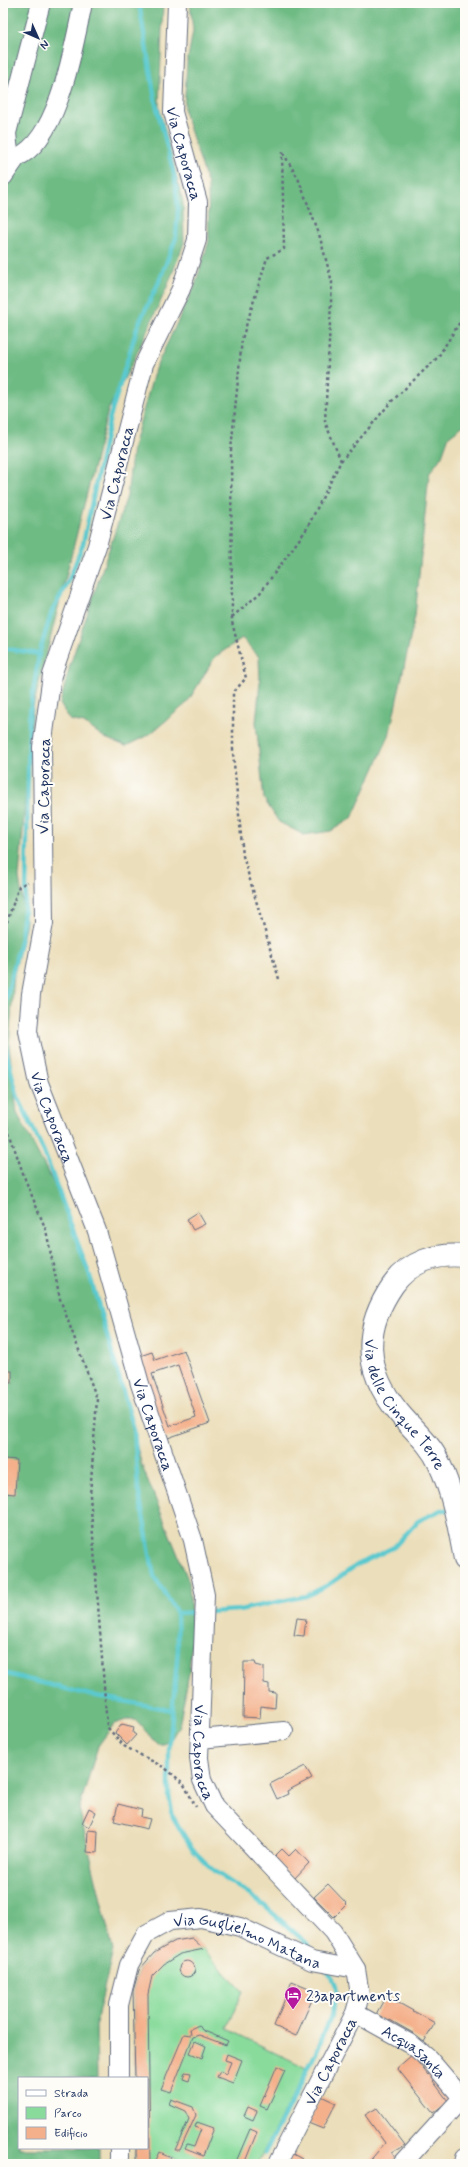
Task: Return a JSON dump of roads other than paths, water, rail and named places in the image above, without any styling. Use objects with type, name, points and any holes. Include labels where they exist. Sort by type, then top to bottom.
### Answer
[{"type":"main road","name":"Via delle Cinque Terre","points":[[465,1256],[453,1254],[425,1259],[397,1280],[380,1309],[374,1326],[370,1350],[377,1379],[399,1413],[428,1446],[440,1466],[447,1484],[465,1559]]},
{"type":"street","points":[[16,157],[9,153],[6,133],[40,3]]},
{"type":"street","points":[[3,177],[16,157],[28,151],[45,130],[60,96],[83,3]]},
{"type":"street","name":"Via Caporacca","points":[[177,3],[173,112],[198,202],[197,240],[181,289],[144,364],[97,546],[52,675],[42,747],[44,923],[31,994],[28,1031],[38,1084],[97,1231],[140,1384],[194,1540],[205,1595],[199,1758],[202,1780],[214,1806],[333,1932],[356,1968],[360,1995],[355,2013],[276,2164]]},
{"type":"street","points":[[200,1739],[284,1731]]},
{"type":"street","name":"Via Guglielmo Matana","points":[[119,2077],[119,2005],[129,1965],[146,1934],[170,1921],[201,1918],[240,1927],[312,1962],[356,1968]]},
{"type":"street","name":"Acquasanta","points":[[355,2013],[411,2044],[429,2059],[464,2099]]},
{"type":"street","points":[[402,2164],[464,2099]]},
{"type":"street","points":[[118,2164],[119,2149]]},
{"type":"street","points":[[464,2164],[465,2157]]},
{"type":"waterway","points":[[3,1012],[21,937],[26,894],[29,719],[39,654],[52,611],[67,585],[83,544],[110,417],[138,325],[158,284],[176,238],[178,209],[175,178],[155,100],[139,3]]},
{"type":"waterway","points":[[3,648],[39,654]]},
{"type":"waterway","points":[[3,1019],[4,1042],[17,1095],[44,1152],[90,1276],[134,1429],[138,1488],[154,1576],[177,1613],[178,1649],[169,1750],[169,1796],[173,1817],[192,1849],[214,1871],[260,1902],[303,1940],[317,1957]]},
{"type":"waterway","points":[[208,1612],[239,1610],[306,1596],[328,1585],[357,1565],[394,1547],[418,1521],[441,1510],[448,1510]]},
{"type":"waterway","points":[[177,1613],[201,1612]]},
{"type":"waterway","points":[[3,1673],[90,1695],[172,1710]]},
{"type":"waterway","points":[[265,2153],[308,2069],[329,2021],[335,2001],[336,1986],[325,1968]]},
{"type":"place","name":"23apartments","points":[[293,2010]]}]
